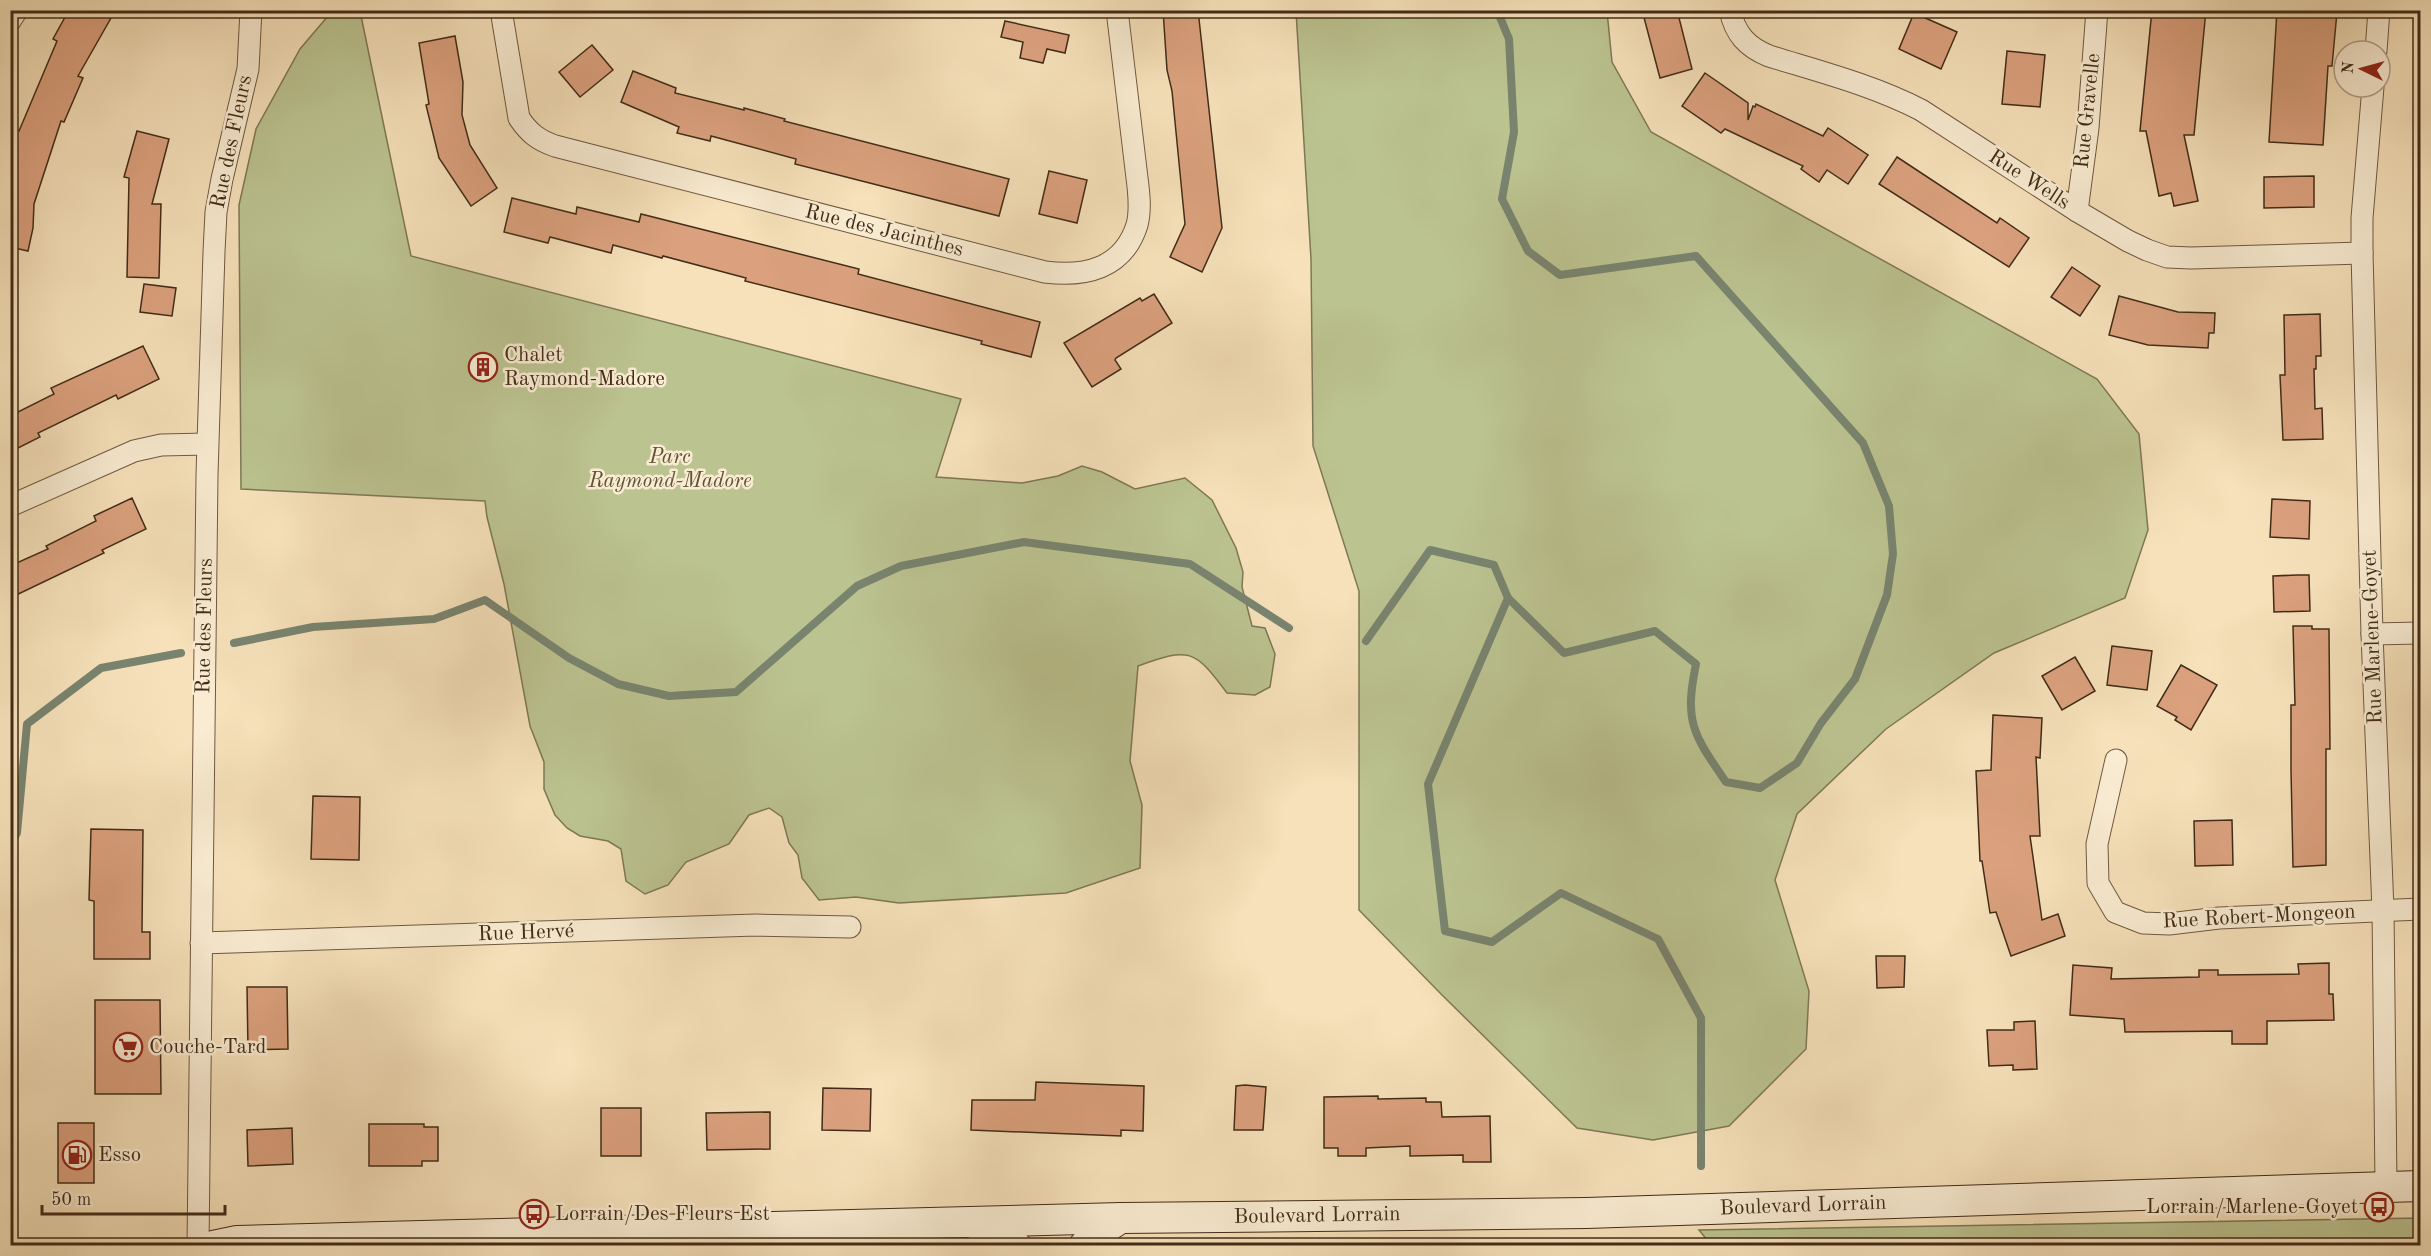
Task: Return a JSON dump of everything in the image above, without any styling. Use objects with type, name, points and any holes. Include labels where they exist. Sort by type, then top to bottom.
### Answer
[{"type":"main road","name":"Boulevard Lorrain","points":[[213,1245],[237,1241],[371,1241],[1121,1218],[1587,1213],[2421,1186]]},
{"type":"main road","points":[[1083,1245],[1121,1218]]},
{"type":"main road","points":[[970,1222],[1016,1245]]},
{"type":"street","points":[[10,21],[17,10]]},
{"type":"street","name":"Rue des Fleurs","points":[[198,1245],[207,444],[216,212],[228,150],[248,69],[251,10]]},
{"type":"street","name":"Rue des Jacinthes","points":[[501,10],[519,118],[529,133],[541,141],[1045,272],[1062,274],[1079,274],[1096,270],[1110,262],[1121,252],[1137,225],[1139,201],[1137,178],[1117,10]]},
{"type":"street","name":"Rue Wells","points":[[1730,10],[1733,26],[1754,50],[1768,57],[1867,85],[1897,97],[1921,110],[2077,211],[2147,250],[2167,256],[2191,258],[2362,253]]},
{"type":"street","name":"Rue Gravelle","points":[[2077,211],[2088,128],[2097,10]]},
{"type":"street","points":[[2377,39],[2379,10]]},
{"type":"street","name":"Rue Marlene-Goyet","points":[[2372,99],[2362,218],[2362,253],[2372,634],[2383,910],[2386,1186]]},
{"type":"street","points":[[10,506],[134,451],[161,445],[207,444]]},
{"type":"street","points":[[2372,634],[2421,633]]},
{"type":"street","name":"Rue Robert-Mongeon","points":[[2116,760],[2097,844],[2097,883],[2115,912],[2143,923],[2169,924],[2219,918],[2421,909]]},
{"type":"street","name":"Rue Hervé","points":[[201,943],[756,925],[850,927]]},
{"type":"green space","name":"Parc Raymond-Madore","points":[[333,10],[360,11],[411,256],[961,399],[936,477],[1022,483],[1058,476],[1082,466],[1102,472],[1135,489],[1185,478],[1212,500],[1236,548],[1243,572],[1242,587],[1252,626],[1265,628],[1275,654],[1270,687],[1255,695],[1227,693],[1198,660],[1190,656],[1169,656],[1138,666],[1130,761],[1142,805],[1140,868],[1066,893],[899,903],[856,897],[819,900],[802,878],[798,855],[789,843],[782,817],[769,808],[749,815],[729,844],[686,862],[668,885],[645,894],[626,881],[621,849],[608,841],[580,836],[567,828],[555,815],[544,789],[544,762],[530,726],[504,584],[485,501],[241,489],[239,205],[256,129],[300,49]]},
{"type":"green space","points":[[1296,11],[1607,11],[1612,62],[1651,132],[2097,379],[2139,434],[2148,530],[2125,598],[1994,653],[1886,729],[1797,814],[1775,880],[1809,991],[1806,1049],[1729,1126],[1653,1140],[1577,1128],[1359,910],[1359,591],[1313,446],[1311,259]]},
{"type":"green space","points":[[2420,1218],[2420,1246],[1712,1246],[1699,1230]]},
{"type":"building","points":[[69,10],[98,10],[111,18],[78,76],[83,78],[64,122],[61,121],[34,204],[33,228],[28,251],[10,247],[10,142],[15,129],[19,131],[57,41],[53,39]]},
{"type":"building","points":[[1163,10],[1198,10],[1222,228],[1202,272],[1170,257],[1185,224],[1172,91],[1167,70]]},
{"type":"building","points":[[1642,10],[1677,10],[1692,69],[1660,78]]},
{"type":"building","points":[[2152,10],[2206,10],[2194,135],[2184,135],[2198,201],[2174,206],[2171,193],[2159,196],[2146,131],[2140,131]]},
{"type":"building","points":[[2277,10],[2337,12],[2334,39],[2332,39],[2332,66],[2328,66],[2323,145],[2269,142]]},
{"type":"building","points":[[1914,13],[1957,32],[1941,69],[1899,49]]},
{"type":"building","points":[[1005,21],[1069,35],[1065,53],[1047,49],[1043,63],[1020,58],[1023,42],[1001,37]]},
{"type":"building","points":[[455,36],[463,82],[462,115],[470,145],[497,188],[471,206],[439,158],[426,105],[429,104],[419,43]]},
{"type":"building","points":[[592,45],[613,70],[580,97],[559,72]]},
{"type":"building","points":[[2007,51],[2045,55],[2040,107],[2002,104]]},
{"type":"building","points":[[633,71],[676,88],[675,93],[744,110],[744,108],[785,119],[784,121],[1009,179],[999,216],[795,164],[796,159],[711,136],[710,141],[677,133],[679,127],[621,102]]},
{"type":"building","points":[[1705,73],[1748,103],[1748,120],[1756,104],[1823,136],[1828,128],[1868,155],[1848,184],[1827,170],[1819,182],[1801,169],[1803,166],[1725,129],[1721,133],[1682,106]]},
{"type":"building","points":[[137,131],[169,139],[152,204],[161,204],[159,278],[127,277],[129,178],[124,177]]},
{"type":"building","points":[[1897,157],[1997,223],[2000,218],[2029,238],[2009,267],[1879,184]]},
{"type":"building","points":[[1049,171],[1087,180],[1077,223],[1039,214]]},
{"type":"building","points":[[2314,176],[2314,207],[2264,208],[2264,177]]},
{"type":"building","points":[[512,198],[576,214],[577,207],[639,222],[641,214],[859,269],[858,274],[1040,322],[1031,357],[981,344],[982,341],[745,281],[746,278],[663,256],[662,258],[613,245],[611,253],[550,237],[548,243],[504,232]]},
{"type":"building","points":[[2072,267],[2100,286],[2080,316],[2051,297]]},
{"type":"building","points":[[144,284],[176,288],[172,316],[140,312]]},
{"type":"building","points":[[1154,294],[1172,323],[1116,358],[1121,369],[1092,387],[1064,343],[1140,298],[1142,301]]},
{"type":"building","points":[[2119,296],[2178,312],[2215,313],[2214,333],[2209,333],[2208,348],[2148,345],[2109,335]]},
{"type":"building","points":[[2320,314],[2321,356],[2316,356],[2316,369],[2314,369],[2315,409],[2322,408],[2323,439],[2283,440],[2280,375],[2285,375],[2284,315]]},
{"type":"building","points":[[143,346],[159,379],[118,399],[116,395],[38,433],[40,437],[10,452],[10,416],[54,394],[51,388]]},
{"type":"building","points":[[132,498],[146,529],[102,550],[104,553],[10,598],[10,566],[48,549],[46,546],[96,521],[94,516]]},
{"type":"building","points":[[2272,499],[2310,501],[2309,539],[2270,537]]},
{"type":"building","points":[[2309,575],[2310,611],[2274,612],[2273,576]]},
{"type":"building","points":[[2293,626],[2329,629],[2330,749],[2326,749],[2326,865],[2293,867],[2291,705],[2295,705]]},
{"type":"building","points":[[2112,646],[2152,651],[2147,690],[2107,685]]},
{"type":"building","points":[[2075,657],[2095,691],[2062,710],[2042,676]]},
{"type":"building","points":[[2181,665],[2217,685],[2191,730],[2175,720],[2177,717],[2157,706]]},
{"type":"building","points":[[1993,715],[2042,718],[2040,758],[2036,757],[2040,836],[2030,836],[2042,920],[2058,914],[2065,936],[2011,956],[1996,912],[1990,913],[1982,861],[1980,861],[1976,771],[1991,770]]},
{"type":"building","points":[[313,796],[360,797],[359,860],[311,859]]},
{"type":"building","points":[[2232,820],[2233,865],[2195,866],[2194,821]]},
{"type":"building","points":[[91,829],[143,830],[142,932],[150,932],[150,959],[94,959],[94,901],[89,900]]},
{"type":"building","points":[[1876,956],[1905,956],[1904,987],[1877,988]]},
{"type":"building","points":[[2329,963],[2329,994],[2333,994],[2334,1020],[2267,1021],[2267,1044],[2232,1044],[2232,1031],[2125,1032],[2124,1019],[2070,1015],[2073,965],[2112,968],[2111,979],[2199,977],[2199,970],[2218,970],[2218,975],[2299,974],[2298,964]]},
{"type":"building","points":[[247,987],[287,987],[288,1049],[248,1050]]},
{"type":"building","name":"Couche-Tard","points":[[95,1000],[160,1000],[161,1094],[95,1094]]},
{"type":"building","points":[[2035,1021],[2037,1069],[2013,1070],[2013,1065],[1989,1066],[1987,1030],[2014,1030],[2014,1022]]},
{"type":"building","points":[[1036,1082],[1144,1086],[1143,1131],[1121,1130],[1121,1136],[971,1130],[972,1100],[1035,1100]]},
{"type":"building","points":[[1236,1086],[1266,1087],[1263,1130],[1234,1130]]},
{"type":"building","points":[[823,1088],[871,1089],[870,1131],[822,1130]]},
{"type":"building","points":[[1378,1096],[1378,1099],[1426,1098],[1426,1102],[1441,1102],[1442,1117],[1490,1116],[1491,1162],[1463,1162],[1463,1155],[1410,1156],[1410,1146],[1366,1148],[1366,1156],[1338,1156],[1338,1148],[1324,1148],[1324,1097]]},
{"type":"building","points":[[601,1108],[641,1108],[641,1156],[601,1156]]},
{"type":"building","points":[[770,1112],[770,1149],[707,1150],[706,1113]]},
{"type":"building","points":[[58,1123],[94,1123],[94,1183],[58,1183]]},
{"type":"building","points":[[369,1124],[424,1124],[424,1127],[438,1127],[438,1161],[422,1161],[422,1166],[369,1166]]},
{"type":"building","points":[[292,1128],[293,1164],[248,1166],[247,1130]]},
{"type":"waterway","points":[[1366,641],[1430,550],[1494,565],[1508,598],[1564,653],[1655,631],[1696,664],[1691,700],[1694,727],[1699,739],[1726,782],[1760,788],[1797,763],[1821,723],[1855,679],[1887,595],[1893,554],[1889,506],[1863,443],[1696,256],[1560,275],[1528,251],[1502,199],[1514,132],[1509,39],[1497,10]]},
{"type":"waterway","points":[[234,643],[313,627],[434,619],[485,600],[569,658],[618,684],[669,696],[736,692],[857,586],[901,566],[1024,542],[1190,564],[1289,628]]},
{"type":"waterway","points":[[1508,598],[1428,784],[1445,931],[1492,942],[1561,893],[1658,939],[1701,1018],[1701,1166]]},
{"type":"waterway","points":[[10,845],[17,833],[27,724],[101,668],[181,653]]},
{"type":"waterway","points":[[2247,1246],[2258,1242],[2274,1246]]},
{"type":"place","name":"Chalet Raymond-Madore","points":[[483,367]]},
{"type":"place","name":"Couche-Tard","points":[[128,1047]]},
{"type":"place","name":"Esso","points":[[77,1155]]},
{"type":"place","name":"Lorrain/Marlene-Goyet","points":[[2379,1207]]},
{"type":"place","name":"Lorrain/Des Fleurs Est","points":[[534,1214]]}]
